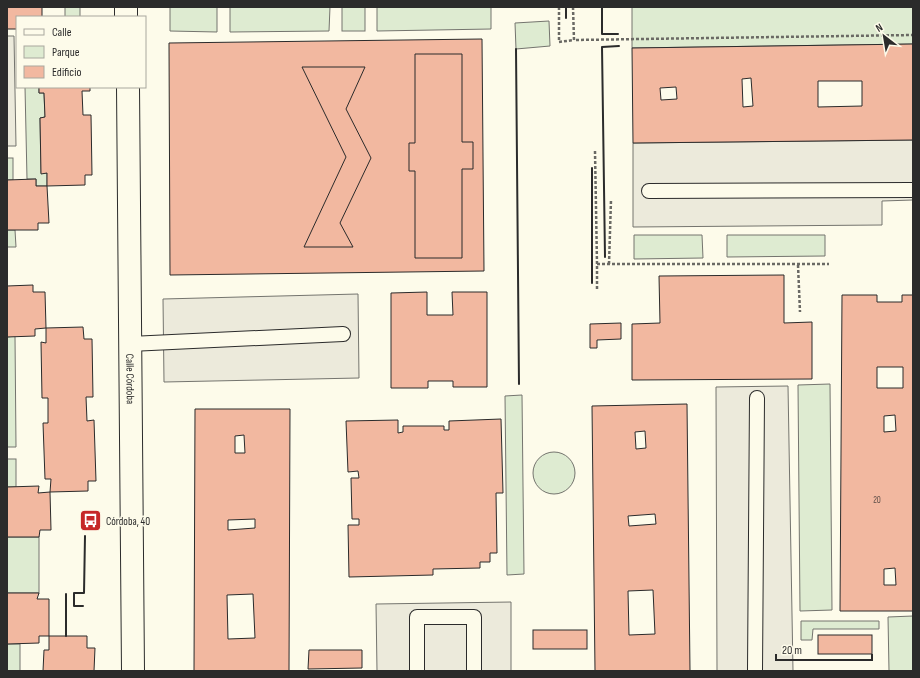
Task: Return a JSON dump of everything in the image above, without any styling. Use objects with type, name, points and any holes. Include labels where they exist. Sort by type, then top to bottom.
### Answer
[{"type":"street","name":"Calle Córdoba","points":[[128,88],[133,671]]},
{"type":"lane","points":[[649,191],[913,190]]},
{"type":"lane","points":[[130,344],[343,334]]},
{"type":"lane","points":[[755,671],[757,398]]},
{"type":"lane","points":[[417,671],[417,618],[474,617],[474,671]]},
{"type":"path","points":[[559,7],[559,42],[574,40],[913,35]]},
{"type":"path","points":[[573,7],[574,40]]},
{"type":"path","points":[[595,150],[597,289]]},
{"type":"path","points":[[610,264],[611,200]]},
{"type":"path","points":[[597,264],[829,264]]},
{"type":"path","points":[[798,265],[800,312]]},
{"type":"green space","points":[[65,7],[80,7],[80,16],[65,16]]},
{"type":"green space","points":[[170,7],[217,7],[217,32],[170,31]]},
{"type":"green space","points":[[230,7],[330,7],[329,31],[230,32]]},
{"type":"green space","points":[[342,7],[365,7],[365,31],[342,31]]},
{"type":"green space","points":[[377,7],[491,7],[491,29],[377,31]]},
{"type":"green space","points":[[632,7],[913,7],[913,44],[632,48]]},
{"type":"green space","points":[[549,21],[550,46],[516,49],[515,23]]},
{"type":"green space","points":[[25,88],[39,88],[39,93],[44,93],[45,117],[40,118],[41,173],[47,173],[47,186],[36,186],[36,179],[27,179]]},
{"type":"green space","points":[[7,158],[13,158],[13,180],[7,180]]},
{"type":"green space","points":[[7,230],[15,230],[16,247],[7,247]]},
{"type":"green space","points":[[634,235],[702,235],[703,258],[634,259]]},
{"type":"green space","points":[[727,235],[825,235],[825,256],[727,257]]},
{"type":"green space","points":[[15,336],[16,447],[7,447],[7,337]]},
{"type":"green space","points":[[830,384],[832,610],[800,611],[798,385]]},
{"type":"green space","points":[[522,395],[524,574],[507,575],[505,396]]},
{"type":"green space","points":[[550,452],[558,452],[566,455],[572,461],[575,473],[572,485],[566,491],[558,494],[550,494],[542,491],[536,485],[533,477],[533,469],[536,461],[542,455]]},
{"type":"green space","points":[[7,459],[16,459],[16,487],[7,487]]},
{"type":"green space","points":[[7,537],[39,537],[39,593],[7,593]]},
{"type":"green space","points":[[913,616],[913,671],[889,671],[888,617]]},
{"type":"green space","points":[[801,621],[879,621],[879,629],[813,629],[812,640],[801,640]]},
{"type":"green space","points":[[7,644],[20,644],[20,671],[7,671]]},
{"type":"shaded area","points":[[7,36],[14,36],[16,146],[7,146]]},
{"type":"shaded area","points":[[913,140],[913,200],[882,201],[882,225],[633,227],[633,143]]},
{"type":"shaded area","points":[[358,294],[359,378],[164,382],[163,299]]},
{"type":"shaded area","points":[[788,386],[793,671],[717,671],[716,387]]},
{"type":"shaded area","points":[[511,602],[511,671],[377,671],[376,604]]},
{"type":"building","points":[[7,7],[42,7],[42,16],[16,16],[16,29],[7,29]]},
{"type":"building","points":[[482,39],[484,271],[170,275],[169,43]]},
{"type":"building","points":[[913,44],[913,140],[633,143],[632,48]],"holes":[[[751,78],[753,106],[743,107],[742,79]],[[818,81],[862,81],[862,106],[818,107]],[[676,87],[677,99],[661,100],[660,88]]]},
{"type":"building","points":[[415,54],[462,54],[462,142],[473,142],[473,169],[462,169],[462,258],[415,258],[415,171],[409,171],[409,143],[415,143]]},
{"type":"building","points":[[302,67],[365,67],[346,109],[371,158],[340,223],[353,247],[304,247],[346,157]]},
{"type":"building","points":[[39,88],[90,88],[90,91],[82,91],[83,115],[91,115],[92,175],[85,175],[85,185],[47,186],[47,173],[41,174],[40,118],[45,117],[44,93],[39,93]]},
{"type":"building","points":[[36,179],[36,186],[47,186],[49,223],[38,223],[38,230],[7,230],[7,180]]},
{"type":"building","points":[[784,275],[784,323],[812,322],[812,379],[632,380],[632,324],[660,323],[659,276]]},
{"type":"building","points":[[33,285],[33,292],[45,292],[46,328],[35,329],[35,336],[7,337],[7,286]]},
{"type":"building","points":[[427,292],[427,315],[453,315],[452,292],[487,292],[487,387],[453,387],[453,381],[428,381],[428,388],[391,388],[391,293]]},
{"type":"building","points":[[842,295],[877,295],[877,302],[902,302],[902,295],[913,295],[913,611],[840,611]],"holes":[[[877,367],[903,367],[903,388],[877,388]],[[895,415],[896,431],[884,432],[884,416]],[[895,568],[896,585],[884,585],[884,569]]]},
{"type":"building","points":[[621,323],[621,339],[597,340],[597,348],[590,348],[590,324]]},
{"type":"building","points":[[83,327],[84,339],[92,339],[93,397],[86,397],[87,421],[94,420],[96,481],[88,481],[88,491],[50,492],[51,479],[45,479],[43,423],[48,423],[48,398],[42,398],[41,342],[46,343],[46,328]]},
{"type":"building","points":[[687,404],[690,671],[595,671],[592,406]],"holes":[[[645,431],[646,448],[636,449],[635,432]],[[655,514],[656,524],[629,526],[628,516]],[[653,590],[655,634],[629,635],[628,591]]]},
{"type":"building","points":[[195,409],[290,409],[289,671],[194,671]],"holes":[[[244,435],[245,453],[235,453],[235,436]],[[255,519],[255,528],[228,530],[228,520]],[[253,594],[255,638],[228,639],[227,595]]]},
{"type":"building","points":[[501,419],[503,493],[496,493],[497,553],[490,553],[490,562],[480,562],[480,568],[433,569],[433,575],[349,577],[348,525],[359,525],[359,519],[352,519],[351,478],[359,478],[358,471],[348,472],[346,421],[398,420],[398,433],[403,432],[403,426],[444,426],[444,430],[449,430],[449,421]]},
{"type":"building","points":[[39,486],[38,493],[50,492],[51,530],[40,530],[39,537],[7,537],[7,487]]},
{"type":"building","points":[[7,593],[39,593],[37,599],[49,599],[49,636],[39,636],[39,643],[7,644]]},
{"type":"building","points":[[533,630],[587,630],[587,649],[533,649]]},
{"type":"building","points":[[818,635],[872,635],[872,654],[818,654]]},
{"type":"building","points":[[49,636],[87,636],[87,648],[95,648],[94,671],[43,671],[44,650],[49,650]]},
{"type":"building","points":[[309,650],[362,650],[362,668],[308,669]]},
{"type":"wall","points":[[566,7],[566,18]]},
{"type":"wall","points":[[602,7],[602,34],[618,34]]},
{"type":"wall","points":[[605,257],[602,47],[619,46]]},
{"type":"wall","points":[[516,49],[519,384]]},
{"type":"wall","points":[[592,168],[592,283]]},
{"type":"wall","points":[[83,606],[74,606],[74,593],[84,593],[85,536]]},
{"type":"wall","points":[[66,594],[66,636]]},
{"type":"place","name":"Córdoba, 40","points":[[91,521]]}]
